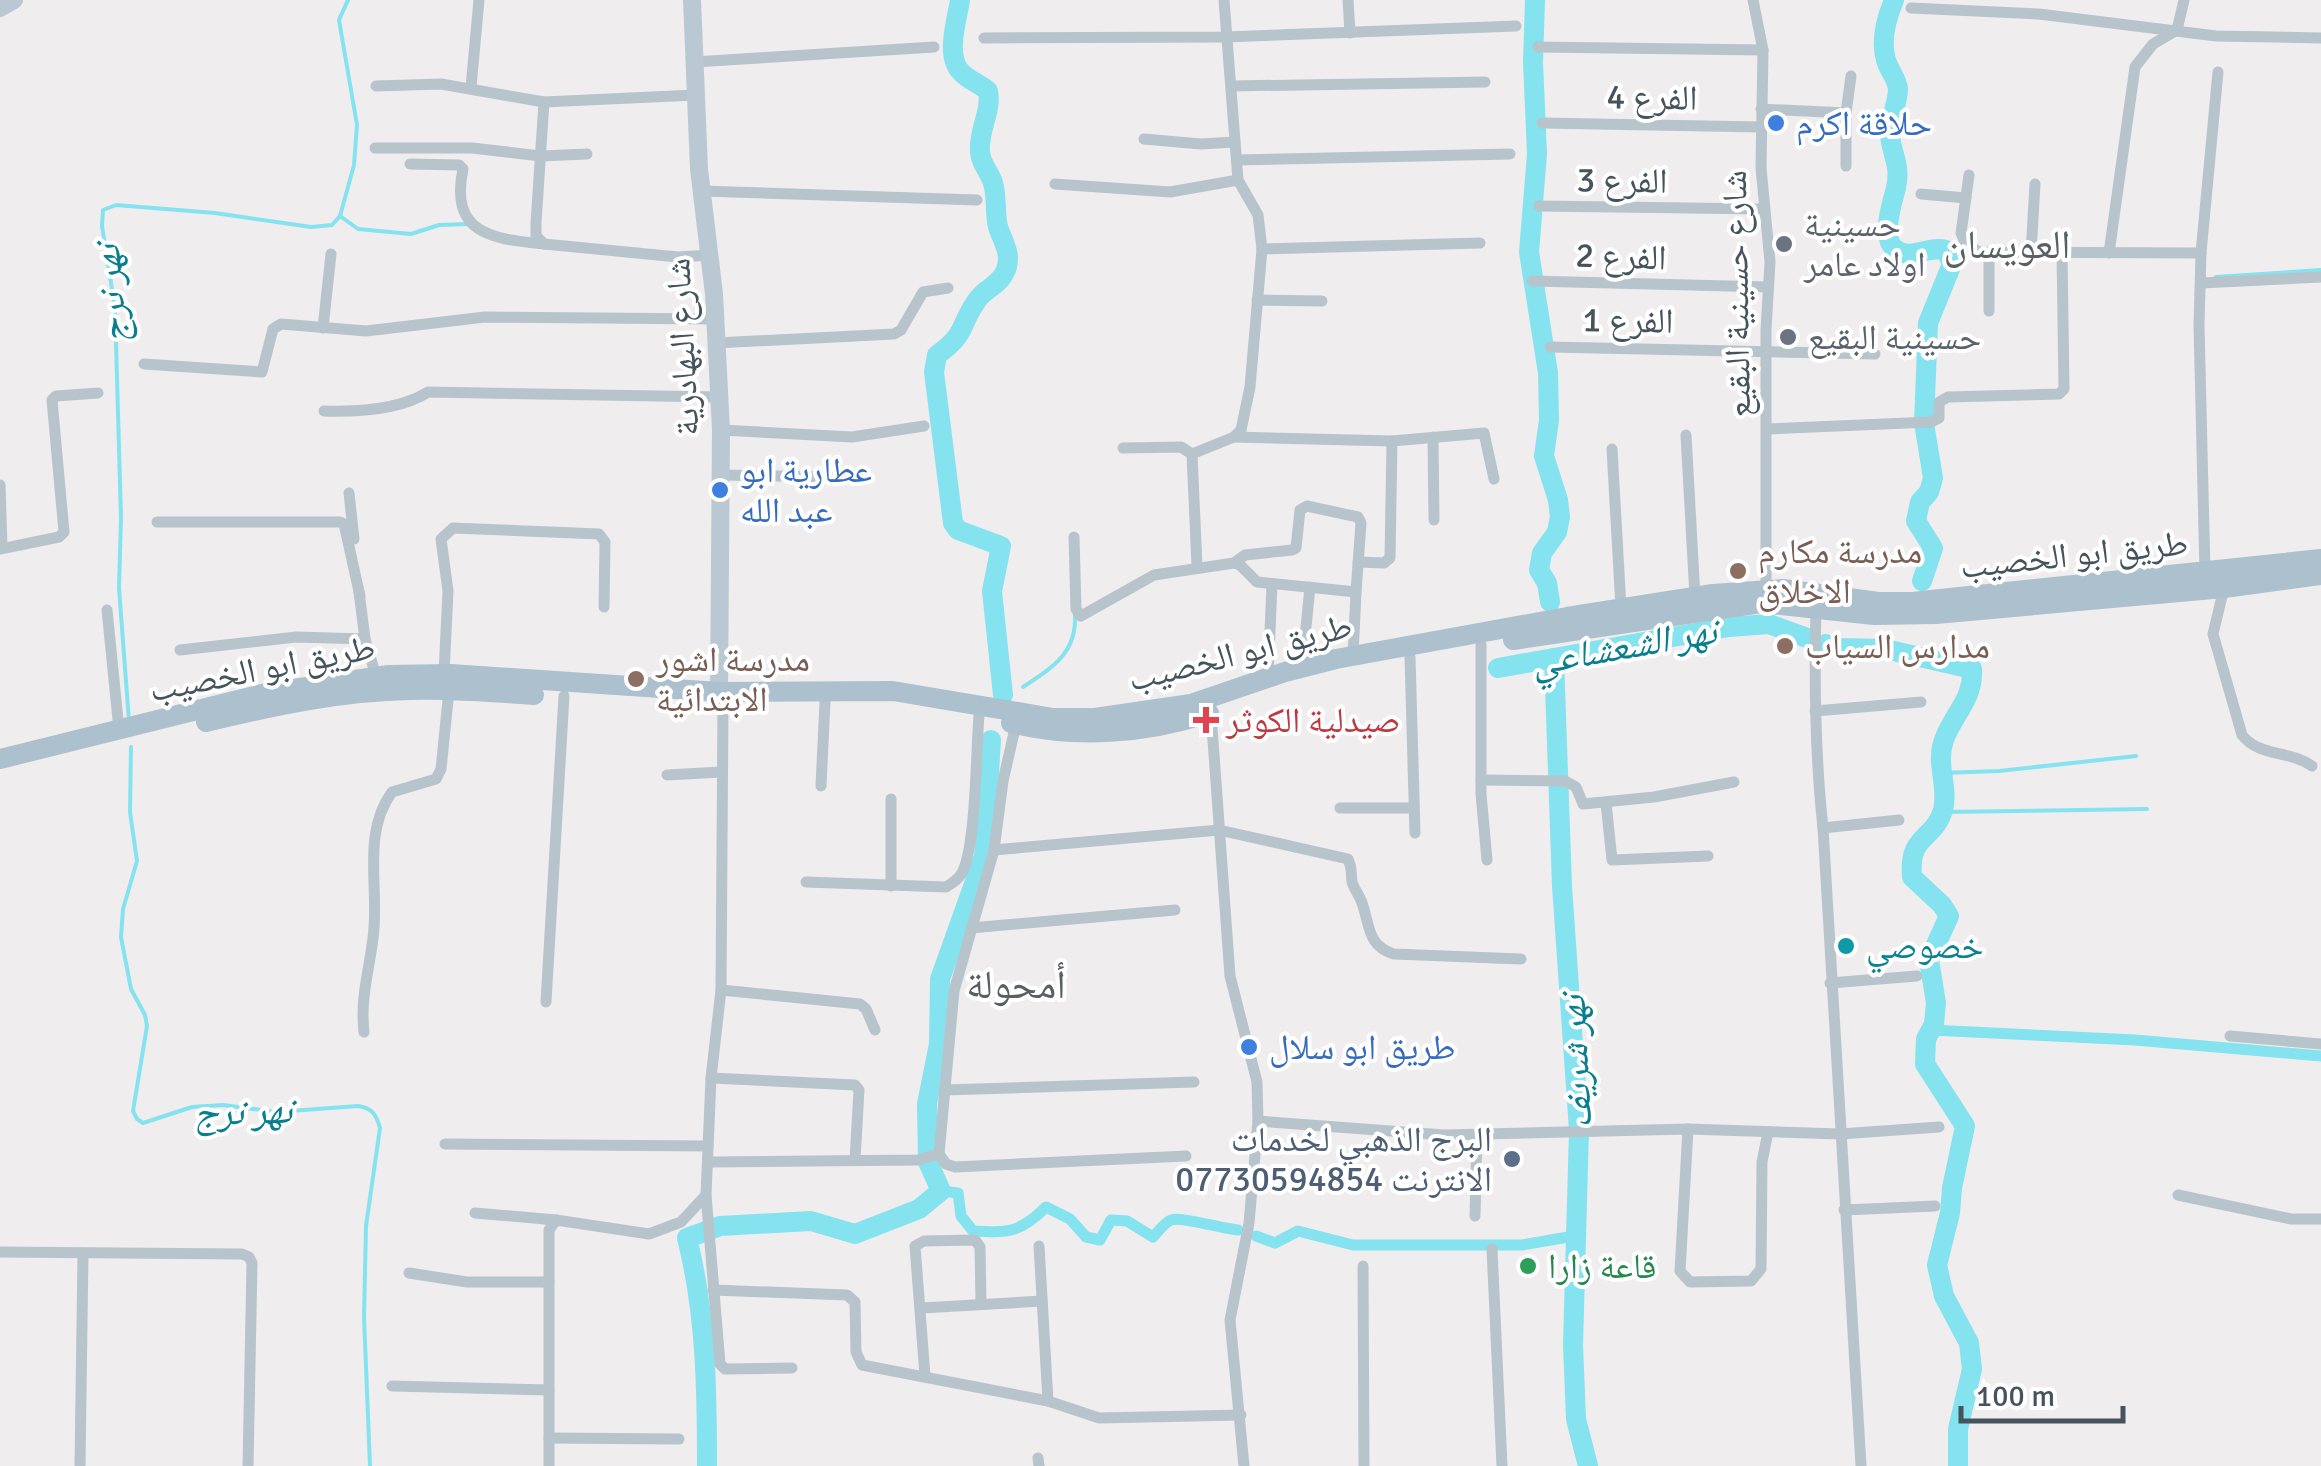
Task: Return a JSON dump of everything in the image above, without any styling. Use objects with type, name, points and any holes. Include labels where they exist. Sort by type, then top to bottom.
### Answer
[{"type":"main road","points":[[0,8],[14,0]]},
{"type":"main road","name":"شارع البهادرية","points":[[692,0],[695,95],[711,255],[721,430],[721,697]]},
{"type":"main road","name":"طريق ابو الخصيب","points":[[0,759],[266,693],[376,676],[921,706],[1045,731],[1088,734],[1148,720],[1210,713],[1302,680],[1410,657],[1730,606],[1761,603],[1899,616],[2321,558]]},
{"type":"main road","name":"طريق ابو الخصيب","points":[[471,683],[564,696],[721,697],[893,691],[1066,718],[1148,720],[1302,667],[1695,597],[1766,589],[1894,603],[2008,599],[2224,588],[2321,575]]},
{"type":"main road","name":"طريق ابو الخصيب","points":[[0,772],[282,704],[446,682]]},
{"type":"street","points":[[471,87],[479,0]]},
{"type":"street","points":[[1224,0],[1238,180],[1258,215],[1262,249],[1250,388],[1241,430],[1234,438]]},
{"type":"street","points":[[1348,0],[1350,32]]},
{"type":"street","name":"شارع حسينية البقيع","points":[[1754,0],[1763,50],[1760,127],[1770,262],[1766,589]]},
{"type":"street","points":[[2109,253],[2136,67],[2153,44],[2178,30],[2184,0]]},
{"type":"street","points":[[1910,8],[2039,7],[2216,36],[2321,38]]},
{"type":"street","points":[[984,38],[1226,38],[1516,26]]},
{"type":"street","points":[[1538,46],[1763,50]]},
{"type":"street","points":[[694,62],[934,47]]},
{"type":"street","points":[[2205,573],[2199,325],[2201,253],[2218,72]]},
{"type":"street","points":[[1846,166],[1851,76]]},
{"type":"street","points":[[1232,86],[1486,82]]},
{"type":"street","points":[[376,86],[441,84],[544,102],[695,95]]},
{"type":"street","points":[[544,102],[536,236],[544,244]]},
{"type":"street","points":[[1761,109],[1846,113]]},
{"type":"street","name":"الفرع 4","points":[[1542,123],[1760,127]]},
{"type":"street","points":[[1144,139],[1202,144],[1236,142]]},
{"type":"street","points":[[374,148],[472,148],[540,156],[587,154]]},
{"type":"street","points":[[1238,160],[1510,154]]},
{"type":"street","points":[[410,164],[459,165],[459,188],[468,218],[483,235],[678,257],[711,255]]},
{"type":"street","points":[[1969,174],[1962,234],[1964,244],[1978,252],[2201,253]]},
{"type":"street","points":[[1055,184],[1170,192],[1238,180]]},
{"type":"street","points":[[2031,252],[2035,184]]},
{"type":"street","points":[[702,191],[977,200]]},
{"type":"street","points":[[1921,194],[1966,198]]},
{"type":"street","name":"الفرع 3","points":[[1540,206],[1764,209]]},
{"type":"street","points":[[1262,249],[1480,243]]},
{"type":"street","points":[[1988,252],[1989,312]]},
{"type":"street","points":[[1767,428],[1925,422],[1940,418],[1939,402],[1948,396],[2058,394],[2064,388],[2062,252]]},
{"type":"street","points":[[322,328],[331,254]]},
{"type":"street","points":[[2201,283],[2321,276]]},
{"type":"street","name":"الفرع 2","points":[[1532,280],[1768,287]]},
{"type":"street","points":[[716,343],[894,334],[901,330],[922,292],[948,288]]},
{"type":"street","points":[[1257,300],[1322,301]]},
{"type":"street","points":[[144,364],[262,372],[273,330],[281,324],[366,331],[485,316],[715,318]]},
{"type":"street","name":"الفرع 1","points":[[1550,347],[1875,354]]},
{"type":"street","points":[[324,410],[356,412],[415,400],[428,392],[718,397]]},
{"type":"street","points":[[0,485],[1,548],[58,537],[64,532],[52,400],[56,396],[98,393]]},
{"type":"street","points":[[721,430],[852,437],[924,426]]},
{"type":"street","points":[[1192,454],[1234,438],[1392,441],[1484,433],[1494,479]]},
{"type":"street","points":[[1686,436],[1695,597]]},
{"type":"street","points":[[1433,437],[1434,520]]},
{"type":"street","points":[[1358,562],[1384,564],[1390,558],[1392,441]]},
{"type":"street","points":[[1123,448],[1180,447],[1192,454]]},
{"type":"street","points":[[1612,449],[1621,608]]},
{"type":"street","points":[[1192,454],[1197,566]]},
{"type":"street","points":[[722,475],[844,477]]},
{"type":"street","points":[[348,493],[364,640],[376,676]]},
{"type":"street","points":[[1234,563],[1245,555],[1296,548],[1300,510],[1307,506],[1358,517],[1361,523],[1354,656]]},
{"type":"street","points":[[157,522],[340,522],[344,524],[360,596]]},
{"type":"street","points":[[364,1032],[361,1006],[374,936],[373,849],[381,810],[392,792],[436,779],[442,769],[448,591],[441,539],[454,528],[599,534],[605,542],[604,606]]},
{"type":"street","points":[[1074,537],[1076,609],[1081,616],[1154,575],[1197,566],[1234,563],[1240,564],[1252,580],[1356,592]]},
{"type":"street","points":[[1268,678],[1272,584]]},
{"type":"street","points":[[1302,667],[1310,587]]},
{"type":"street","points":[[2224,588],[2213,634],[2242,735],[2250,746],[2283,752],[2312,766]]},
{"type":"street","points":[[1816,608],[1816,761],[1860,1466]]},
{"type":"street","points":[[107,610],[119,730]]},
{"type":"street","points":[[180,650],[296,637],[364,640]]},
{"type":"street","points":[[1481,644],[1481,780],[1488,860]]},
{"type":"street","points":[[1410,657],[1414,833]]},
{"type":"street","points":[[546,1002],[564,696]]},
{"type":"street","points":[[721,697],[720,990],[711,1078],[706,1201],[720,1364],[725,1369],[792,1368]]},
{"type":"street","points":[[822,786],[825,702]]},
{"type":"street","points":[[1815,710],[1921,702]]},
{"type":"street","points":[[1210,713],[1230,976],[1258,1082],[1249,1223],[1230,1320],[1244,1466]]},
{"type":"street","points":[[806,882],[946,887],[963,871],[970,838],[979,716]]},
{"type":"street","points":[[929,1157],[944,1090],[954,991],[994,850],[1003,781],[1016,724]]},
{"type":"street","points":[[667,775],[721,772]]},
{"type":"street","points":[[1481,780],[1565,781],[1576,787],[1584,804],[1734,782]]},
{"type":"street","points":[[890,886],[891,799]]},
{"type":"street","points":[[1606,803],[1612,860],[1708,856]]},
{"type":"street","points":[[1340,808],[1414,808]]},
{"type":"street","points":[[1823,828],[1899,820]]},
{"type":"street","points":[[994,850],[1219,830],[1348,858],[1367,930],[1382,950],[1394,954],[1521,959]]},
{"type":"street","points":[[971,928],[1174,910]]},
{"type":"street","points":[[1830,982],[1918,976]]},
{"type":"street","points":[[720,990],[860,1004],[866,1008],[875,1030]]},
{"type":"street","points":[[2230,1036],[2321,1044]]},
{"type":"street","points":[[711,1078],[855,1084],[859,1090],[855,1160]]},
{"type":"street","points":[[944,1090],[1194,1082]]},
{"type":"street","points":[[1258,1121],[1477,1134],[1553,1130],[1840,1134],[1939,1127]]},
{"type":"street","points":[[1688,1130],[1680,1272],[1690,1282],[1751,1282],[1758,1276],[1762,1162],[1768,1132]]},
{"type":"street","points":[[1476,1216],[1477,1134]]},
{"type":"street","points":[[446,1144],[708,1146]]},
{"type":"street","points":[[708,1162],[929,1157],[955,1167],[1186,1156]]},
{"type":"street","points":[[2178,1196],[2291,1219],[2321,1219]]},
{"type":"street","points":[[475,1213],[649,1234],[681,1222],[706,1201]]},
{"type":"street","points":[[1844,1210],[1935,1206]]},
{"type":"street","points":[[550,1466],[549,1230],[556,1220]]},
{"type":"street","points":[[926,1376],[916,1246],[924,1241],[975,1240],[980,1246],[981,1304]]},
{"type":"street","points":[[1039,1246],[1048,1400]]},
{"type":"street","points":[[1492,1250],[1502,1466]]},
{"type":"street","points":[[0,1252],[249,1257],[252,1263],[248,1466]]},
{"type":"street","points":[[80,1466],[84,1252]]},
{"type":"street","points":[[1363,1266],[1364,1466]]},
{"type":"street","points":[[409,1273],[467,1282],[549,1282]]},
{"type":"street","points":[[713,1290],[846,1295],[855,1302],[856,1352],[862,1365],[1048,1400],[1099,1418],[1241,1415]]},
{"type":"street","points":[[922,1308],[1042,1301]]},
{"type":"street","points":[[392,1386],[549,1390]]},
{"type":"street","points":[[549,1438],[679,1439]]},
{"type":"waterway","name":"نهر نرج","points":[[129,721],[119,588],[115,308],[103,210],[116,205],[215,213],[311,227],[332,225],[340,216],[354,165],[357,125],[339,20],[348,0]]},
{"type":"waterway","points":[[960,0],[953,37],[954,57],[961,72],[988,91],[980,152],[994,186],[998,227],[1008,260],[1002,276],[978,299],[959,334],[937,355],[934,372],[953,523],[958,530],[1001,546],[992,591],[1003,695]]},
{"type":"waterway","points":[[1535,0],[1537,154],[1529,252],[1548,373],[1549,420],[1544,456],[1560,517],[1557,532],[1542,553],[1539,570],[1547,583],[1550,602]]},
{"type":"waterway","points":[[1894,0],[1886,22],[1884,45],[1898,89],[1890,135],[1897,180],[1888,236],[1894,248],[1906,254],[1946,250],[1952,264],[1928,323],[1924,423],[1933,478],[1929,492],[1920,502],[1916,521],[1933,548],[1922,581]]},
{"type":"waterway","points":[[340,216],[358,229],[411,234],[439,225],[468,224]]},
{"type":"waterway","points":[[2216,277],[2321,270]]},
{"type":"waterway","points":[[1023,687],[1061,658],[1072,640],[1075,615]]},
{"type":"waterway","name":"نهر الشعشاعي","points":[[1498,668],[1729,627],[1769,624],[1807,638]]},
{"type":"waterway","name":"نهر الشعشاعي","points":[[1826,644],[1885,649],[1972,669],[1970,689],[1942,749],[1943,810],[1934,828],[1918,845],[1912,863],[1912,877],[1949,916],[1929,960],[1936,1003],[1934,1024],[1926,1039],[1925,1064],[1965,1126],[1937,1265],[1944,1296],[1969,1343],[1972,1369],[1958,1429],[1958,1466]]},
{"type":"waterway","name":"نهر شريف","points":[[1554,658],[1562,886],[1579,1130],[1573,1345],[1576,1419],[1588,1466]]},
{"type":"waterway","points":[[707,1466],[702,1323],[687,1238],[720,1226],[811,1221],[855,1234],[919,1209],[941,1191],[928,1162],[927,1104],[939,1044],[940,979],[984,856],[991,740]]},
{"type":"waterway","name":"نهر نرج","points":[[131,747],[130,812],[137,861],[123,909],[121,937],[131,989],[147,1026],[133,1111],[137,1119],[143,1123],[192,1107],[223,1105],[276,1112],[358,1106],[370,1110],[380,1128],[366,1226],[364,1317],[370,1466]]},
{"type":"waterway","points":[[1941,773],[1999,771],[2136,756]]},
{"type":"waterway","points":[[1943,812],[2147,809]]},
{"type":"waterway","points":[[1931,1030],[2135,1040],[2321,1056]]},
{"type":"waterway","points":[[941,1191],[958,1193],[961,1216],[973,1231],[1013,1230],[1046,1207],[1070,1219],[1086,1237],[1100,1240],[1111,1220],[1127,1221],[1153,1237],[1166,1223],[1176,1219],[1238,1230]]},
{"type":"waterway","points":[[1256,1236],[1275,1243],[1298,1231],[1353,1245],[1522,1245],[1574,1236]]},
{"type":"place","name":"حلاقة اكرم","points":[[1776,123]]},
{"type":"place","name":"حسينية اولاد عامر","points":[[1784,244]]},
{"type":"place","name":"حسينية البقيع","points":[[1788,337]]},
{"type":"place","name":"عطارية ابو عبد الله","points":[[720,490]]},
{"type":"place","name":"مدرسة مكارم الاخلاق","points":[[1738,571]]},
{"type":"place","name":"مدارس السياب","points":[[1785,646]]},
{"type":"place","name":"مدرسة اشور الابتدائية","points":[[636,679]]},
{"type":"place","name":"صيدلية الكوثر","points":[[1206,720]]},
{"type":"place","name":"خصوصي","points":[[1846,946]]},
{"type":"place","name":"طريق ابو سلال","points":[[1249,1047]]},
{"type":"place","name":"البرج الذهبي لخدمات الانترنت 07730594854","points":[[1512,1159]]},
{"type":"place","name":"قاعة زارا","points":[[1528,1266]]},
{"type":"district","name":"العويسان","points":[[2007,244]]},
{"type":"district","name":"أمحولة","points":[[1016,984]]}]
